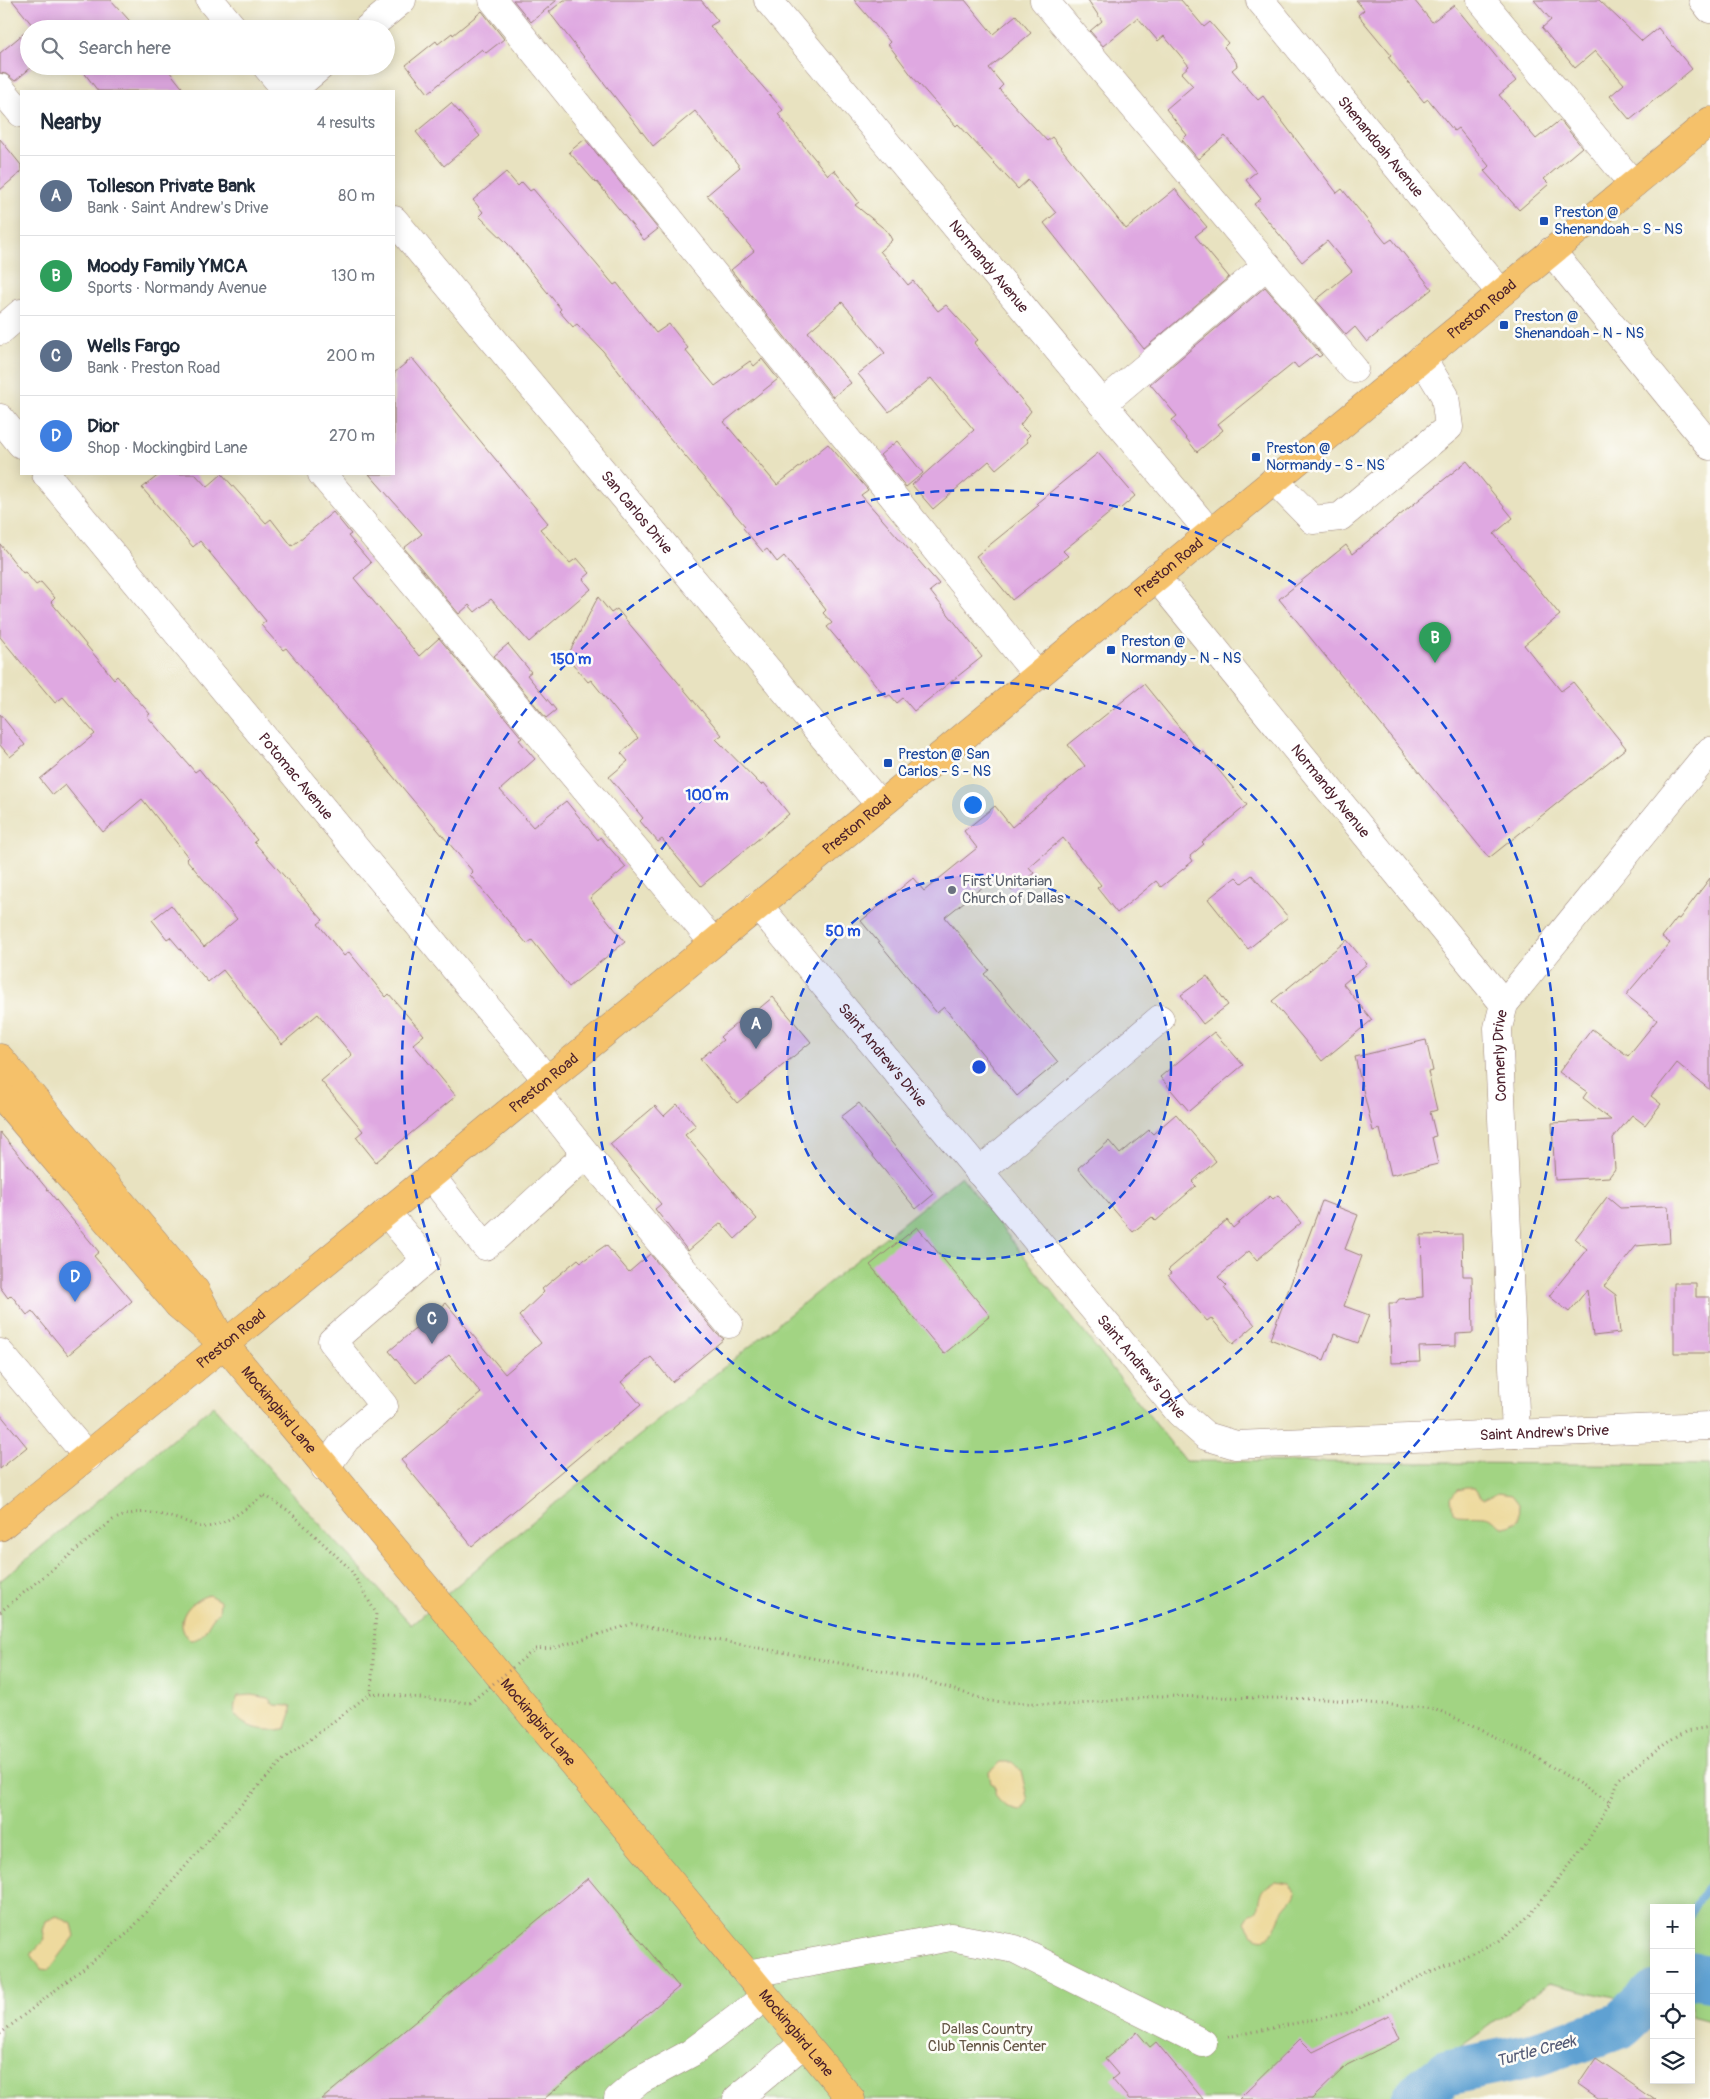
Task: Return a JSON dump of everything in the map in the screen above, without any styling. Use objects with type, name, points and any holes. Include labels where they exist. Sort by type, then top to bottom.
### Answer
[{"type":"main road","name":"Preston Road","points":[[0,1528],[431,1176],[1710,121]]},
{"type":"main road","name":"Mockingbird Lane","points":[[0,1058],[195,1290],[224,1345]]},
{"type":"main road","name":"Mockingbird Lane","points":[[0,1094],[178,1305],[224,1345],[851,2099]]},
{"type":"street","points":[[210,0],[227,20]]},
{"type":"street","points":[[378,20],[402,0]]},
{"type":"street","points":[[493,0],[1037,675]]},
{"type":"street","name":"Normandy Avenue","points":[[768,0],[1210,533]]},
{"type":"street","points":[[1044,0],[1354,369]]},
{"type":"street","name":"Shenandoah Avenue","points":[[1260,0],[1501,293]]},
{"type":"street","points":[[1481,0],[1633,184]]},
{"type":"street","points":[[1703,0],[1710,9]]},
{"type":"street","points":[[274,75],[286,90]]},
{"type":"street","points":[[292,90],[310,75]]},
{"type":"street","points":[[0,88],[20,112]]},
{"type":"street","name":"San Carlos Drive","points":[[395,221],[880,805]]},
{"type":"street","points":[[1551,251],[1710,446]]},
{"type":"street","points":[[1102,404],[1267,265]]},
{"type":"street","points":[[0,331],[20,314]]},
{"type":"street","points":[[1274,480],[1313,520],[1340,517],[1348,511],[1449,427],[1445,396],[1422,358]]},
{"type":"street","points":[[0,418],[20,443]]},
{"type":"street","name":"Potomac Avenue","points":[[47,475],[541,1085],[581,1148],[729,1324]]},
{"type":"street","points":[[323,475],[713,942]]},
{"type":"street","name":"Normandy Avenue","points":[[1156,578],[1504,1004]]},
{"type":"street","name":"Connerly Drive","points":[[1516,1434],[1498,1028],[1504,1004],[1710,752]]},
{"type":"street","name":"Saint Andrew's Drive","points":[[758,905],[1180,1413],[1206,1436],[1236,1445],[1710,1426]]},
{"type":"street","points":[[979,1172],[1160,1019]]},
{"type":"street","points":[[431,1176],[485,1246],[579,1161],[581,1148]]},
{"type":"street","points":[[325,1468],[346,1439],[384,1406],[332,1341],[426,1260],[386,1212]]},
{"type":"street","points":[[0,1353],[88,1457]]},
{"type":"street","points":[[747,1974],[952,1937],[1015,1949],[1203,2043]]},
{"type":"street","points":[[618,2099],[639,2081],[691,2053],[765,1997]]},
{"type":"street","points":[[737,2099],[804,2043]]},
{"type":"path","points":[[0,1612],[113,1520],[127,1514],[142,1511],[158,1513],[204,1527],[236,1516],[264,1495],[289,1511],[350,1569],[376,1612],[371,1694]]},
{"type":"path","points":[[0,2034],[128,1933],[209,1839],[283,1760],[371,1694],[470,1703],[535,1649],[554,1648],[632,1624],[918,1678],[989,1701],[1068,1705],[1168,1696],[1325,1699],[1436,1708],[1527,1752],[1610,1802]]},
{"type":"path","points":[[1203,2043],[1350,2012],[1418,1977],[1499,1941],[1530,1915],[1589,1839],[1610,1802],[1619,1779],[1664,1743],[1686,1731],[1710,1727]]},
{"type":"green space","name":"Dallas Country Club Tennis Center","points":[[961,1176],[1185,1461],[1710,1465],[1710,2021],[1695,2017],[1695,1904],[1650,1904],[1650,2006],[1549,1983],[1388,2099],[0,2099],[0,1581],[213,1406],[411,1625],[511,1539]]},
{"type":"sand","points":[[1474,1488],[1483,1500],[1498,1493],[1512,1495],[1519,1504],[1518,1520],[1513,1524],[1504,1526],[1485,1516],[1456,1515],[1453,1512],[1451,1498],[1457,1490]]},
{"type":"sand","points":[[209,1595],[220,1601],[219,1612],[211,1620],[200,1637],[190,1640],[182,1626],[182,1620],[189,1607]]},
{"type":"sand","points":[[251,1695],[268,1698],[274,1705],[291,1706],[291,1713],[286,1728],[274,1730],[258,1729],[239,1720],[235,1710],[238,1696]]},
{"type":"sand","points":[[1001,1762],[1012,1762],[1021,1771],[1028,1801],[1021,1811],[1005,1805],[996,1796],[995,1785],[991,1783],[989,1772]]},
{"type":"sand","points":[[1275,1882],[1289,1884],[1296,1892],[1281,1914],[1273,1933],[1267,1937],[1259,1937],[1252,1934],[1245,1922],[1250,1914],[1258,1910],[1266,1887]]},
{"type":"sand","points":[[57,1916],[72,1924],[75,1936],[49,1970],[41,1969],[31,1954],[45,1939],[43,1931],[46,1921]]},
{"type":"building","points":[[12,0],[111,0],[129,20],[28,20]]},
{"type":"building","points":[[513,0],[557,0],[531,22]]},
{"type":"building","points":[[564,0],[701,0],[718,21],[710,26],[783,110],[778,114],[828,175],[834,170],[859,202],[855,205],[887,231],[892,240],[880,251],[908,285],[913,281],[938,311],[946,305],[978,340],[974,343],[1031,411],[1020,425],[1030,435],[1026,439],[1028,442],[996,469],[989,461],[933,509],[912,485],[974,430],[931,378],[889,412],[858,374],[885,353],[842,302],[808,332],[851,383],[833,397],[731,270],[754,251],[707,195],[740,167],[695,111],[653,146],[549,12]]},
{"type":"building","points":[[854,0],[965,0],[993,34],[1016,15],[1031,33],[989,68],[1003,85],[999,89],[1047,141],[1052,137],[1126,229],[1175,189],[1207,227],[1195,236],[1229,277],[1144,349],[1044,223],[1056,213],[1028,180],[1018,189],[958,124],[956,126],[912,76],[888,44],[890,42]]},
{"type":"building","points":[[1088,0],[1181,0],[1204,27],[1210,22],[1228,43],[1224,47],[1237,66],[1232,70],[1258,100],[1263,96],[1337,193],[1342,189],[1386,243],[1392,239],[1432,289],[1367,342],[1355,327],[1346,335],[1316,300],[1352,271],[1327,241],[1302,262],[1254,204],[1261,199],[1246,180],[1256,172],[1225,136],[1198,159],[1182,140],[1187,135],[1166,109],[1193,86],[1181,73],[1189,66],[1164,36],[1158,41],[1138,18],[1103,46],[1090,31],[1102,21]]},
{"type":"building","points":[[1356,0],[1414,0],[1432,22],[1454,5],[1516,81],[1499,95],[1536,139],[1560,120],[1582,147],[1544,179],[1549,184],[1519,210],[1484,171],[1489,166],[1458,128],[1454,131],[1428,99],[1424,102],[1388,57],[1391,55],[1358,15],[1364,10]]},
{"type":"building","points":[[1534,0],[1599,0],[1642,41],[1658,28],[1692,69],[1630,120],[1610,96],[1624,84],[1595,51],[1575,68],[1542,28],[1551,20]]},
{"type":"building","points":[[482,11],[504,39],[486,53],[482,49],[428,93],[406,65],[436,41],[438,44],[452,33],[453,35]]},
{"type":"building","points":[[20,36],[20,75],[22,75],[15,81],[6,74],[0,73],[0,53]]},
{"type":"building","points":[[86,75],[172,75],[184,90],[97,90]]},
{"type":"building","points":[[451,103],[480,136],[444,166],[416,132]]},
{"type":"building","points":[[0,139],[20,164],[20,173],[0,190]]},
{"type":"building","points":[[585,139],[658,229],[644,240],[597,182],[569,152]]},
{"type":"building","points":[[506,172],[518,186],[522,182],[530,191],[533,189],[614,285],[617,283],[656,333],[669,324],[688,348],[685,350],[715,386],[750,361],[754,366],[762,359],[778,379],[724,422],[777,485],[828,444],[868,490],[861,495],[939,584],[930,591],[982,657],[914,711],[903,698],[897,703],[890,695],[886,697],[827,627],[832,623],[823,613],[826,610],[784,556],[777,562],[767,549],[763,552],[743,528],[745,526],[662,429],[603,351],[577,324],[573,327],[559,311],[561,309],[508,244],[479,216],[483,212],[473,200]]},
{"type":"building","points":[[1265,287],[1322,355],[1319,357],[1316,354],[1298,368],[1294,363],[1218,424],[1223,430],[1197,452],[1172,420],[1177,416],[1150,384]]},
{"type":"building","points":[[412,358],[548,523],[540,529],[570,563],[577,558],[590,573],[583,579],[591,589],[529,642],[491,599],[475,612],[469,605],[459,614],[404,548],[422,534],[370,475],[395,475],[395,372]]},
{"type":"building","points":[[897,441],[923,473],[906,487],[880,455]]},
{"type":"building","points":[[1098,453],[1135,496],[1120,509],[1117,507],[1063,551],[1068,556],[1012,600],[976,556],[1039,505],[1037,503]]},
{"type":"building","points":[[1467,461],[1513,518],[1494,534],[1560,615],[1524,645],[1561,691],[1573,682],[1626,748],[1489,858],[1279,599],[1346,545],[1352,554]]},
{"type":"building","points":[[159,475],[196,475],[207,487],[223,475],[266,523],[271,519],[292,546],[333,512],[351,534],[348,536],[371,563],[354,578],[419,656],[439,638],[522,738],[519,740],[535,759],[500,790],[533,827],[566,801],[598,840],[600,837],[626,867],[590,898],[625,942],[569,987],[532,940],[527,944],[470,875],[473,872],[286,648],[283,650],[261,625],[266,621],[200,541],[193,547],[142,488]]},
{"type":"building","points":[[0,544],[23,573],[25,572],[36,585],[41,582],[55,598],[51,602],[114,679],[117,676],[150,714],[147,716],[195,772],[199,769],[257,840],[254,842],[323,920],[318,924],[344,956],[349,952],[386,997],[389,994],[424,1035],[413,1044],[456,1096],[376,1162],[356,1137],[363,1131],[321,1081],[352,1055],[318,1014],[282,1044],[223,970],[208,982],[170,937],[167,939],[152,920],[171,905],[204,947],[237,919],[186,859],[188,857],[142,799],[103,832],[65,785],[53,795],[40,779],[95,734],[63,697],[55,703],[0,637]]},
{"type":"building","points":[[598,597],[611,613],[617,609],[722,735],[716,739],[761,785],[764,783],[789,814],[701,886],[662,839],[658,842],[640,821],[643,818],[609,777],[628,761],[621,753],[638,738],[591,680],[588,682],[567,657]]},
{"type":"building","points":[[508,644],[531,672],[527,675],[556,710],[546,718],[494,656]]},
{"type":"building","name":"First Unitarian Church of Dallas","points":[[1144,684],[1201,754],[1204,752],[1247,805],[1202,842],[1204,844],[1190,856],[1193,861],[1161,887],[1156,881],[1117,913],[1097,888],[1101,885],[1063,838],[1029,867],[1034,873],[1012,891],[999,874],[945,917],[989,970],[984,974],[1058,1062],[1017,1096],[944,1007],[937,1013],[861,921],[913,878],[924,891],[977,848],[964,831],[995,806],[1012,827],[1085,766],[1068,745]]},
{"type":"building","points":[[0,714],[25,745],[10,757],[0,745]]},
{"type":"building","points":[[1252,875],[1288,917],[1248,949],[1208,899],[1236,877],[1242,883]]},
{"type":"building","points":[[1710,878],[1710,1090],[1677,1063],[1651,1096],[1661,1104],[1645,1125],[1632,1115],[1613,1138],[1615,1169],[1609,1177],[1555,1180],[1552,1123],[1611,1120],[1583,1098],[1587,1092],[1559,1072],[1592,1029],[1628,1056],[1657,1020],[1626,995],[1670,943],[1662,937],[1677,918],[1679,919]]},
{"type":"building","points":[[1347,940],[1367,964],[1343,984],[1372,1020],[1322,1061],[1272,1001]]},
{"type":"building","points":[[1207,976],[1228,1005],[1203,1024],[1181,995]]},
{"type":"building","points":[[773,997],[811,1042],[737,1103],[700,1059],[723,1040],[720,1037]]},
{"type":"building","points":[[1214,1032],[1243,1065],[1189,1111],[1160,1077]]},
{"type":"building","points":[[1426,1040],[1433,1071],[1428,1072],[1437,1110],[1430,1112],[1436,1136],[1432,1137],[1438,1164],[1391,1175],[1380,1129],[1373,1131],[1355,1057]]},
{"type":"building","points":[[859,1103],[934,1194],[916,1209],[841,1117]]},
{"type":"building","points":[[677,1104],[696,1126],[685,1135],[757,1219],[735,1239],[721,1223],[688,1251],[655,1209],[661,1204],[610,1144],[655,1106],[664,1116]]},
{"type":"building","points":[[1176,1114],[1216,1161],[1192,1182],[1196,1186],[1156,1221],[1152,1217],[1133,1232],[1078,1168],[1109,1141],[1120,1154],[1149,1130],[1153,1134]]},
{"type":"building","points":[[0,1132],[99,1252],[94,1256],[132,1301],[68,1355],[32,1311],[27,1315],[11,1295],[8,1298],[0,1287]]},
{"type":"building","points":[[1278,1195],[1301,1223],[1257,1260],[1249,1251],[1218,1277],[1227,1286],[1224,1288],[1255,1325],[1233,1344],[1211,1318],[1207,1321],[1168,1275],[1171,1273],[1168,1270],[1227,1220],[1233,1228],[1270,1196],[1273,1199]]},
{"type":"building","points":[[1607,1197],[1620,1208],[1668,1206],[1670,1243],[1636,1246],[1604,1286],[1616,1295],[1620,1333],[1593,1336],[1587,1290],[1569,1312],[1549,1296],[1587,1249],[1575,1239]]},
{"type":"building","points":[[1322,1201],[1358,1215],[1345,1249],[1362,1256],[1344,1306],[1369,1315],[1358,1343],[1334,1334],[1324,1360],[1270,1339]]},
{"type":"building","points":[[917,1227],[990,1316],[944,1354],[870,1265]]},
{"type":"building","points":[[1462,1234],[1463,1276],[1472,1276],[1473,1333],[1456,1334],[1456,1346],[1419,1347],[1420,1362],[1391,1363],[1389,1303],[1396,1303],[1399,1299],[1423,1297],[1421,1235]]},
{"type":"building","points":[[606,1245],[629,1272],[650,1254],[717,1334],[724,1339],[672,1382],[651,1357],[621,1382],[641,1405],[472,1546],[401,1460],[481,1393],[449,1355],[416,1383],[389,1351],[446,1303],[505,1374],[541,1343],[519,1316],[544,1292],[542,1289],[578,1259],[581,1262]]},
{"type":"building","points":[[1674,1283],[1696,1283],[1696,1297],[1710,1297],[1710,1353],[1674,1353]]},
{"type":"building","points":[[0,1414],[27,1447],[0,1469]]},
{"type":"building","points":[[588,1878],[679,1987],[544,2099],[322,2099]]},
{"type":"building","points":[[1389,2015],[1400,2039],[1347,2065],[1312,2099],[1239,2099],[1300,2039],[1313,2052]]},
{"type":"building","points":[[1137,2032],[1150,2047],[1156,2042],[1203,2099],[1129,2099],[1112,2079],[1118,2074],[1105,2059]]},
{"type":"building","points":[[1596,2058],[1655,2099],[1598,2099],[1578,2085]]},
{"type":"waterway","points":[[1695,1908],[1710,1882]]},
{"type":"waterway","name":"Turtle Creek","points":[[1695,1977],[1710,1979]]},
{"type":"waterway","name":"Turtle Creek","points":[[1413,2099],[1446,2073],[1537,2054],[1620,2026],[1650,1998]]},
{"type":"place","name":"Preston @ Shenandoah - S - NS","points":[[1544,221]]},
{"type":"place","name":"Preston @ Shenandoah - N - NS","points":[[1504,325]]},
{"type":"place","name":"Preston @ Normandy - S - NS","points":[[1256,457]]},
{"type":"place","name":"Preston @ Normandy - N - NS","points":[[1111,650]]},
{"type":"place","name":"Moody Family YMCA","points":[[1435,663]]},
{"type":"place","name":"Preston @ San Carlos - S - NS","points":[[888,763]]},
{"type":"place","name":"First Unitarian Church of Dallas","points":[[952,890]]},
{"type":"place","name":"Tolleson Private Bank","points":[[756,1049]]},
{"type":"place","name":"Dior","points":[[75,1302]]},
{"type":"place","name":"Wells Fargo","points":[[432,1344]]}]
